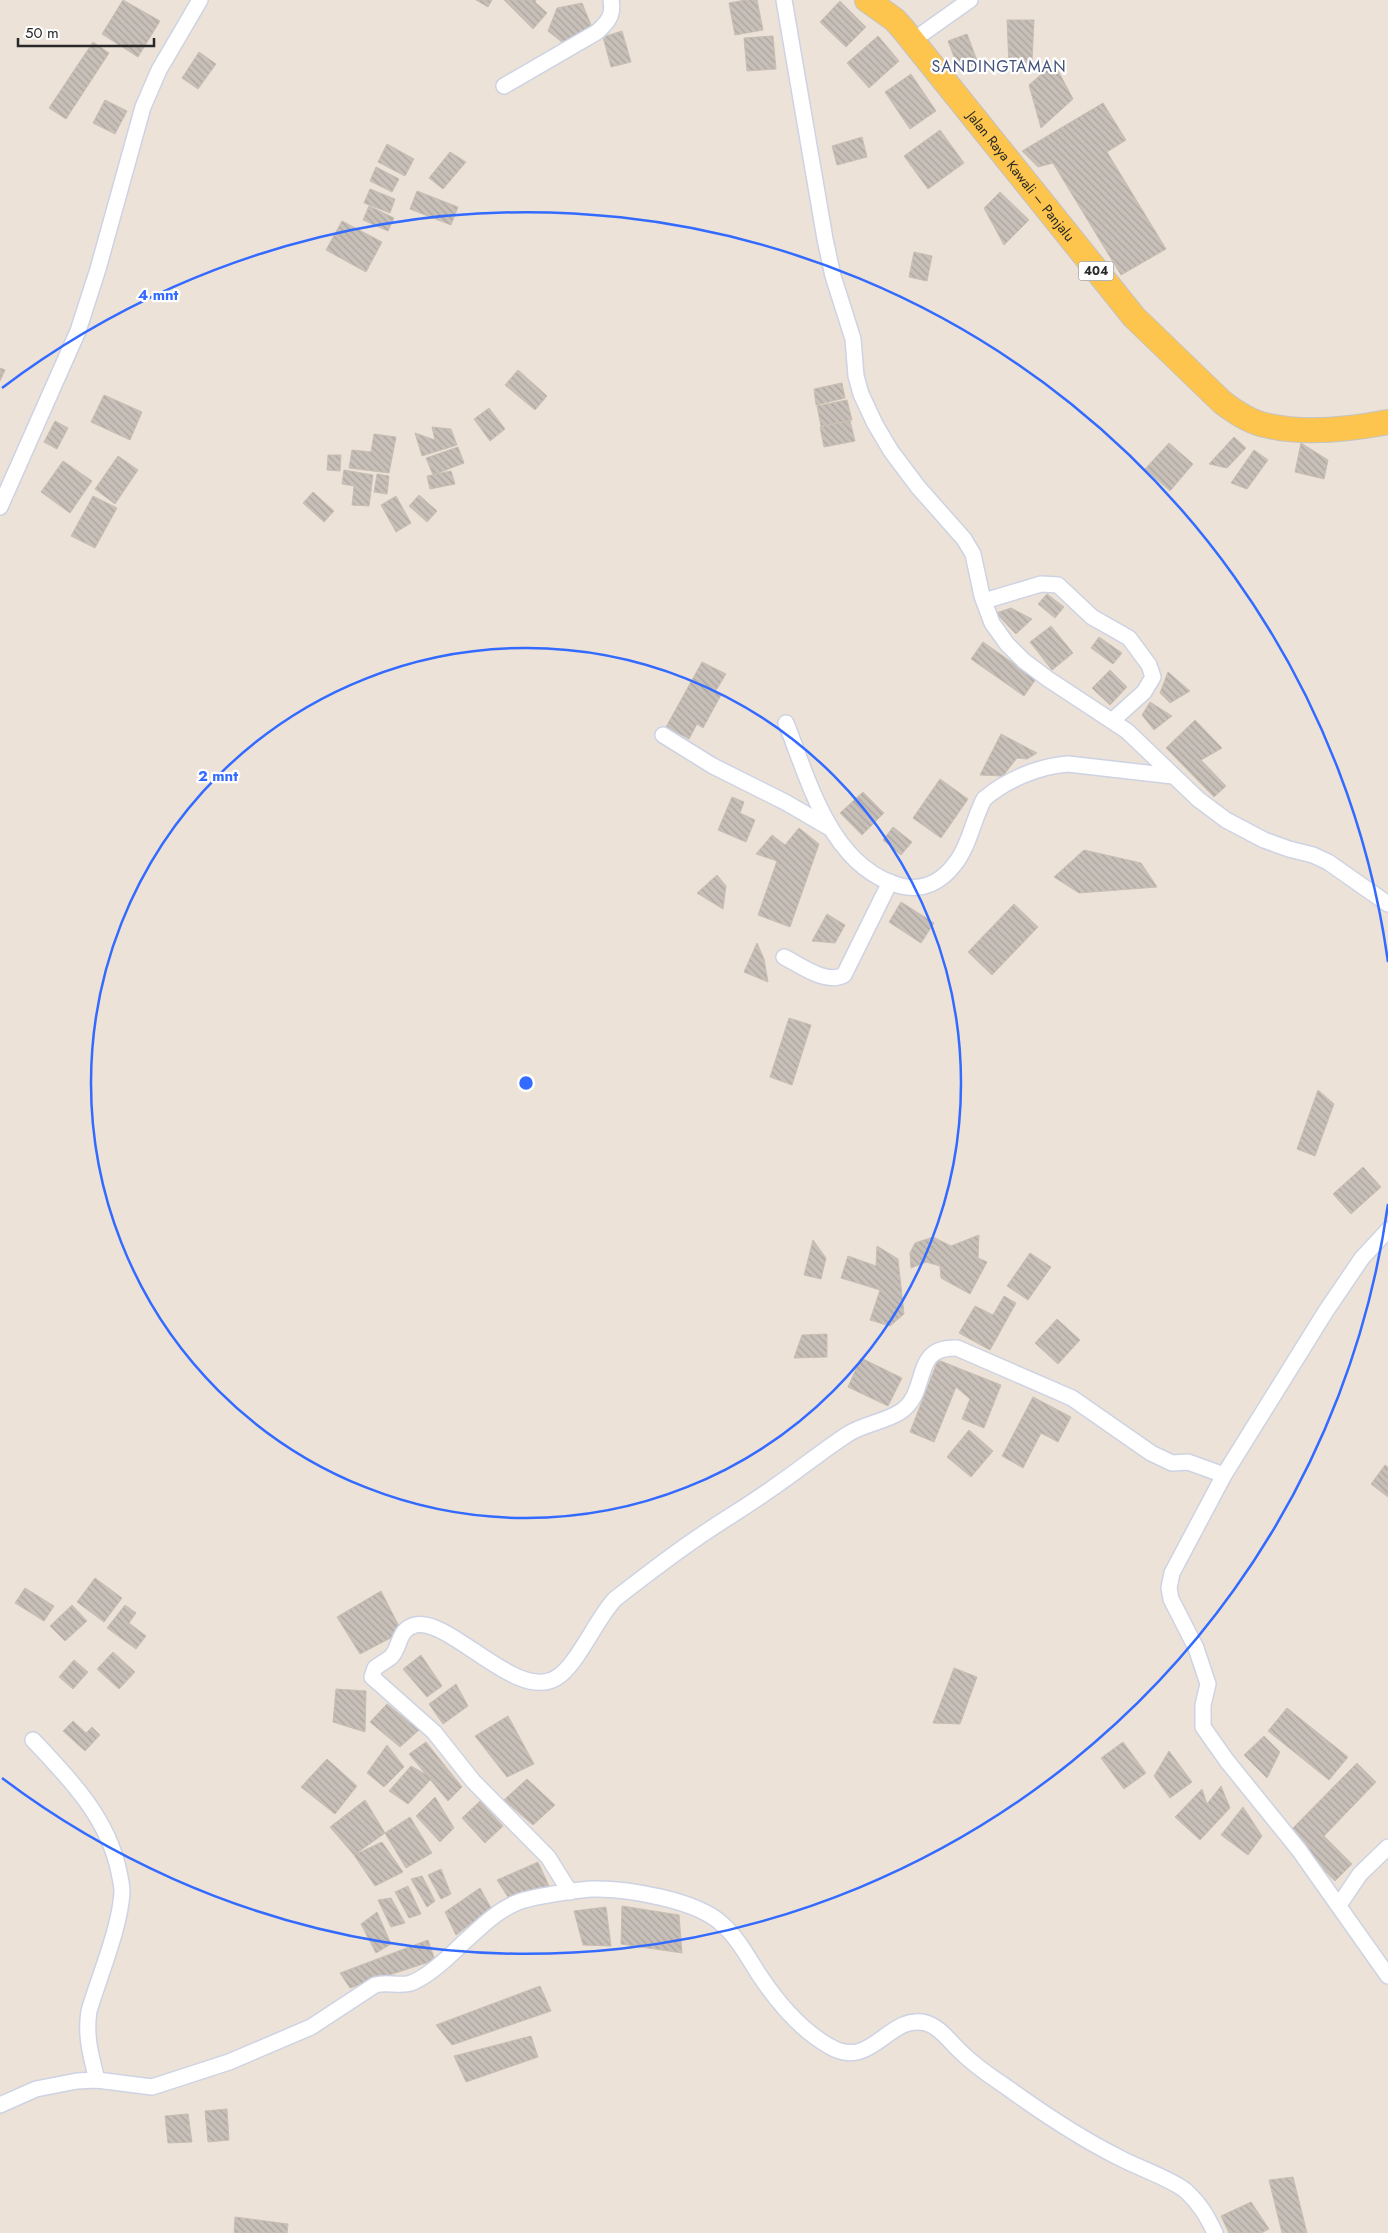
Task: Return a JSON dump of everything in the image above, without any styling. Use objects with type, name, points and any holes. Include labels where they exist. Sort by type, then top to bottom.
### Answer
[{"type":"main road","name":"Jalan Raya Kawali – Panjalu","points":[[867,0],[895,20],[1134,317],[1222,402],[1237,413],[1269,426],[1314,430],[1367,426],[1388,422]]},
{"type":"street","points":[[0,507],[78,331],[98,269],[143,107],[163,63],[200,0]]},
{"type":"street","points":[[504,86],[597,32],[609,21],[613,10],[610,0]]},
{"type":"street","points":[[784,0],[825,239],[833,276],[853,339],[856,376],[861,394],[875,424],[892,451],[918,487],[964,539],[974,554],[984,601],[992,623],[1007,644],[1024,661],[1064,690],[1112,720],[1198,799],[1226,820],[1264,840],[1313,855],[1328,862],[1388,904]]},
{"type":"street","points":[[912,41],[970,0]]},
{"type":"street","points":[[984,601],[1041,584],[1058,585],[1092,617],[1129,638],[1150,665],[1153,677],[1144,692],[1112,720]]},
{"type":"street","points":[[786,723],[818,807],[830,828],[858,863],[890,882],[910,888],[925,887],[941,878],[955,864],[984,799],[1006,784],[1038,770],[1053,765],[1068,764],[1173,776]]},
{"type":"street","points":[[662,735],[713,766],[785,802],[830,828]]},
{"type":"street","points":[[784,957],[827,978],[839,978],[844,975],[890,882]]},
{"type":"street","points":[[1388,1230],[1348,1277],[1224,1475],[1172,1573],[1169,1588],[1170,1599],[1196,1648],[1206,1679],[1207,1693],[1203,1705],[1203,1727],[1339,1905],[1388,1976]]},
{"type":"street","points":[[570,1892],[548,1857],[473,1781],[434,1732],[374,1681],[372,1670],[392,1657],[402,1632],[416,1625],[434,1627],[494,1665],[529,1681],[542,1684],[556,1679],[566,1671],[604,1610],[615,1599],[697,1538],[849,1433],[898,1413],[907,1406],[920,1382],[928,1357],[940,1349],[957,1348],[1072,1398],[1151,1453],[1172,1463],[1188,1462],[1224,1475]]},
{"type":"street","points":[[33,1740],[76,1785],[102,1824],[116,1858],[122,1889],[119,1915],[86,2026],[87,2039],[97,2080]]},
{"type":"street","points":[[1339,1905],[1360,1874],[1388,1847]]},
{"type":"street","points":[[0,2105],[36,2089],[77,2081],[97,2080],[152,2087],[229,2062],[311,2027],[375,1985],[381,1983],[411,1983],[450,1955],[489,1920],[516,1902],[591,1889],[626,1892],[672,1899],[705,1911],[723,1924],[792,2017],[830,2047],[846,2053],[862,2052],[891,2032],[914,2021],[928,2023],[1004,2086],[1081,2138],[1185,2190],[1204,2210],[1214,2233]]},
{"type":"building","points":[[123,0],[160,21],[138,57],[102,34]]},
{"type":"building","points":[[476,0],[492,0],[488,7]]},
{"type":"building","points":[[504,0],[536,0],[535,2],[547,13],[533,29]]},
{"type":"building","points":[[757,0],[763,30],[735,35],[729,3]]},
{"type":"building","points":[[840,1],[866,27],[846,47],[820,22]]},
{"type":"building","points":[[582,3],[594,32],[568,47],[548,31],[557,8]]},
{"type":"building","points":[[1007,20],[1034,20],[1032,62],[1009,65]]},
{"type":"building","points":[[622,31],[631,62],[611,67],[603,37]]},
{"type":"building","points":[[967,34],[978,63],[959,70],[948,41]]},
{"type":"building","points":[[773,36],[776,69],[747,71],[744,38]]},
{"type":"building","points":[[878,36],[899,61],[869,88],[847,63]]},
{"type":"building","points":[[93,42],[109,53],[66,119],[49,108]]},
{"type":"building","points":[[199,52],[216,64],[198,89],[182,78]]},
{"type":"building","points":[[1054,63],[1073,99],[1041,128],[1029,85]]},
{"type":"building","points":[[911,74],[936,111],[910,129],[885,92]]},
{"type":"building","points":[[105,100],[127,111],[115,134],[93,123]]},
{"type":"building","points":[[1103,103],[1126,140],[1107,152],[1166,249],[1121,275],[1053,163],[1038,167],[1022,151]]},
{"type":"building","points":[[940,130],[964,163],[928,189],[904,156]]},
{"type":"building","points":[[862,137],[867,157],[837,165],[832,146]]},
{"type":"building","points":[[387,144],[414,159],[405,176],[378,162]]},
{"type":"building","points":[[450,152],[466,162],[443,189],[429,178]]},
{"type":"building","points":[[376,167],[399,179],[392,192],[370,181]]},
{"type":"building","points":[[370,189],[395,199],[390,213],[364,203]]},
{"type":"building","points":[[417,191],[458,207],[451,225],[410,209]]},
{"type":"building","points":[[1000,192],[1029,220],[1004,245],[984,208]]},
{"type":"building","points":[[369,206],[394,218],[388,231],[363,220]]},
{"type":"building","points":[[342,221],[382,242],[366,272],[326,250]]},
{"type":"building","points":[[914,252],[932,256],[927,281],[909,277]]},
{"type":"building","points":[[0,368],[5,370],[0,381]]},
{"type":"building","points":[[518,370],[547,396],[535,410],[505,385]]},
{"type":"building","points":[[842,383],[845,398],[816,405],[814,389]]},
{"type":"building","points":[[104,395],[142,412],[130,440],[91,422]]},
{"type":"building","points":[[847,400],[852,420],[821,426],[817,406]]},
{"type":"building","points":[[489,408],[505,429],[490,441],[474,419]]},
{"type":"building","points":[[55,421],[68,428],[57,449],[44,442]]},
{"type":"building","points":[[850,421],[855,441],[824,447],[820,427]]},
{"type":"building","points":[[432,427],[451,429],[457,445],[422,456],[415,433],[435,440]]},
{"type":"building","points":[[374,434],[396,437],[389,473],[349,468],[352,450],[371,452]]},
{"type":"building","points":[[1234,437],[1246,448],[1227,468],[1209,464]]},
{"type":"building","points":[[1169,443],[1193,464],[1170,491],[1145,469]]},
{"type":"building","points":[[1301,443],[1328,460],[1324,479],[1295,472]]},
{"type":"building","points":[[458,447],[464,463],[433,475],[426,458]]},
{"type":"building","points":[[1254,450],[1268,460],[1247,489],[1231,483]]},
{"type":"building","points":[[328,455],[341,455],[340,471],[327,470]]},
{"type":"building","points":[[118,456],[138,470],[115,504],[95,489]]},
{"type":"building","points":[[63,461],[92,481],[70,513],[41,492]]},
{"type":"building","points":[[344,470],[373,475],[369,506],[352,505],[354,486],[342,484]]},
{"type":"building","points":[[451,471],[455,484],[430,489],[427,476]]},
{"type":"building","points":[[377,474],[389,476],[387,494],[374,492]]},
{"type":"building","points":[[313,492],[334,511],[324,522],[303,503]]},
{"type":"building","points":[[419,495],[437,511],[427,522],[409,506]]},
{"type":"building","points":[[93,496],[117,508],[95,548],[71,536]]},
{"type":"building","points":[[396,496],[411,523],[396,532],[381,505]]},
{"type":"building","points":[[1047,594],[1064,607],[1055,618],[1038,604]]},
{"type":"building","points":[[1011,608],[1032,619],[1016,634],[996,613]]},
{"type":"building","points":[[1051,626],[1073,653],[1052,670],[1030,642]]},
{"type":"building","points":[[1099,637],[1122,653],[1113,664],[1091,648]]},
{"type":"building","points":[[983,642],[1036,679],[1024,696],[971,659]]},
{"type":"building","points":[[702,662],[726,674],[715,692],[721,695],[703,728],[697,724],[689,739],[666,727]]},
{"type":"building","points":[[1110,670],[1127,687],[1110,705],[1092,688]]},
{"type":"building","points":[[1168,672],[1190,691],[1170,703],[1160,693]]},
{"type":"building","points":[[1150,702],[1172,716],[1154,730],[1142,715]]},
{"type":"building","points":[[1195,720],[1222,748],[1201,760],[1226,786],[1214,797],[1166,748]]},
{"type":"building","points":[[1001,734],[1037,753],[1027,759],[1017,758],[1003,776],[980,775]]},
{"type":"building","points":[[940,779],[968,799],[941,838],[913,818]]},
{"type":"building","points":[[863,792],[884,813],[862,835],[840,813]]},
{"type":"building","points":[[732,797],[744,802],[740,813],[755,820],[746,842],[718,830]]},
{"type":"building","points":[[893,827],[912,842],[901,855],[883,840]]},
{"type":"building","points":[[799,828],[819,844],[790,927],[758,915],[777,861],[756,854],[772,835],[785,845]]},
{"type":"building","points":[[1084,850],[1141,863],[1157,887],[1079,893],[1054,877]]},
{"type":"building","points":[[717,875],[726,886],[723,909],[697,893]]},
{"type":"building","points":[[901,902],[934,923],[921,943],[889,922]]},
{"type":"building","points":[[1014,904],[1038,927],[992,975],[968,952]]},
{"type":"building","points":[[827,914],[845,925],[835,943],[812,941]]},
{"type":"building","points":[[757,943],[764,959],[768,982],[744,972]]},
{"type":"building","points":[[789,1018],[811,1025],[792,1085],[770,1077]]},
{"type":"building","points":[[1318,1090],[1334,1104],[1315,1156],[1297,1149]]},
{"type":"building","points":[[1363,1167],[1381,1187],[1351,1214],[1333,1194]]},
{"type":"building","points":[[979,1235],[978,1258],[987,1262],[970,1294],[941,1278],[940,1266],[926,1262],[911,1268],[910,1253],[915,1243],[933,1237],[951,1246]]},
{"type":"building","points":[[813,1240],[826,1258],[821,1279],[804,1275]]},
{"type":"building","points":[[877,1246],[898,1259],[904,1314],[890,1326],[870,1320],[880,1290],[841,1278],[848,1256],[876,1266]]},
{"type":"building","points":[[1030,1253],[1051,1267],[1028,1300],[1007,1286]]},
{"type":"building","points":[[1004,1296],[1016,1303],[990,1350],[959,1333],[975,1306],[993,1315]]},
{"type":"building","points":[[1057,1319],[1080,1340],[1058,1364],[1035,1343]]},
{"type":"building","points":[[827,1334],[827,1357],[794,1358],[802,1335]]},
{"type":"building","points":[[861,1358],[902,1378],[888,1406],[848,1387]]},
{"type":"building","points":[[938,1360],[1001,1385],[984,1428],[962,1419],[970,1399],[956,1387],[934,1442],[910,1432]]},
{"type":"building","points":[[1033,1397],[1071,1417],[1058,1442],[1041,1433],[1023,1468],[1002,1456]]},
{"type":"building","points":[[969,1430],[993,1451],[971,1477],[947,1457]]},
{"type":"building","points":[[1385,1465],[1388,1467],[1388,1497],[1371,1484]]},
{"type":"building","points":[[95,1578],[122,1598],[104,1622],[77,1602]]},
{"type":"building","points":[[25,1588],[54,1606],[44,1621],[15,1603]]},
{"type":"building","points":[[381,1591],[402,1632],[360,1654],[337,1617]]},
{"type":"building","points":[[72,1605],[87,1621],[65,1641],[50,1626]]},
{"type":"building","points":[[125,1605],[136,1613],[129,1623],[146,1636],[136,1649],[107,1628]]},
{"type":"building","points":[[113,1652],[135,1672],[119,1689],[97,1669]]},
{"type":"building","points":[[421,1655],[442,1686],[427,1697],[403,1669]]},
{"type":"building","points":[[74,1660],[88,1672],[73,1689],[59,1677]]},
{"type":"building","points":[[954,1668],[977,1677],[960,1724],[933,1723]]},
{"type":"building","points":[[456,1684],[468,1706],[443,1724],[429,1704]]},
{"type":"building","points":[[336,1689],[366,1691],[365,1732],[333,1722]]},
{"type":"building","points":[[387,1704],[419,1730],[400,1747],[370,1722]]},
{"type":"building","points":[[1287,1708],[1348,1757],[1329,1780],[1268,1731]]},
{"type":"building","points":[[508,1716],[534,1764],[507,1777],[475,1736]]},
{"type":"building","points":[[73,1721],[86,1733],[92,1727],[100,1735],[85,1751],[63,1731]]},
{"type":"building","points":[[1264,1736],[1280,1752],[1267,1778],[1244,1755]]},
{"type":"building","points":[[426,1742],[462,1787],[448,1801],[409,1754]]},
{"type":"building","points":[[1123,1742],[1146,1773],[1124,1789],[1101,1758]]},
{"type":"building","points":[[387,1745],[404,1767],[384,1787],[367,1773]]},
{"type":"building","points":[[1169,1751],[1192,1782],[1170,1798],[1154,1776]]},
{"type":"building","points":[[327,1759],[357,1786],[335,1814],[301,1787]]},
{"type":"building","points":[[1357,1763],[1376,1782],[1324,1836],[1352,1864],[1335,1881],[1287,1834]]},
{"type":"building","points":[[411,1766],[432,1778],[408,1804],[389,1791]]},
{"type":"building","points":[[527,1779],[555,1805],[533,1825],[504,1800]]},
{"type":"building","points":[[1221,1786],[1230,1808],[1200,1840],[1175,1817],[1202,1789],[1207,1804]]},
{"type":"building","points":[[435,1797],[454,1828],[440,1842],[416,1816]]},
{"type":"building","points":[[365,1800],[385,1833],[354,1855],[330,1827]]},
{"type":"building","points":[[480,1801],[503,1826],[485,1843],[462,1818]]},
{"type":"building","points":[[1243,1807],[1262,1836],[1248,1855],[1221,1835]]},
{"type":"building","points":[[410,1817],[432,1853],[406,1868],[385,1833]]},
{"type":"building","points":[[382,1842],[403,1872],[375,1886],[354,1855]]},
{"type":"building","points":[[538,1862],[549,1886],[508,1897],[497,1880]]},
{"type":"building","points":[[441,1869],[451,1894],[441,1899],[428,1875]]},
{"type":"building","points":[[422,1876],[435,1901],[427,1907],[411,1879]]},
{"type":"building","points":[[408,1886],[421,1914],[409,1918],[395,1892]]},
{"type":"building","points":[[480,1888],[491,1908],[456,1935],[445,1912]]},
{"type":"building","points":[[391,1898],[405,1923],[391,1927],[378,1900]]},
{"type":"building","points":[[622,1906],[679,1915],[682,1953],[621,1944]]},
{"type":"building","points":[[606,1907],[611,1946],[583,1945],[574,1911]]},
{"type":"building","points":[[377,1912],[391,1944],[376,1953],[361,1924]]},
{"type":"building","points":[[428,1940],[435,1960],[350,1988],[340,1973]]},
{"type":"building","points":[[540,1986],[551,2011],[452,2045],[436,2025]]},
{"type":"building","points":[[531,2036],[538,2057],[466,2082],[454,2056]]},
{"type":"building","points":[[227,2109],[229,2140],[208,2142],[205,2111]]},
{"type":"building","points":[[188,2114],[192,2142],[168,2143],[165,2116]]},
{"type":"building","points":[[1293,2177],[1307,2233],[1282,2233],[1269,2180]]},
{"type":"building","points":[[1251,2202],[1269,2229],[1261,2233],[1229,2233],[1221,2216]]},
{"type":"building","points":[[235,2217],[288,2224],[287,2233],[234,2233]]},
{"type":"district","name":"SANDINGTAMAN","points":[[999,66]]}]
